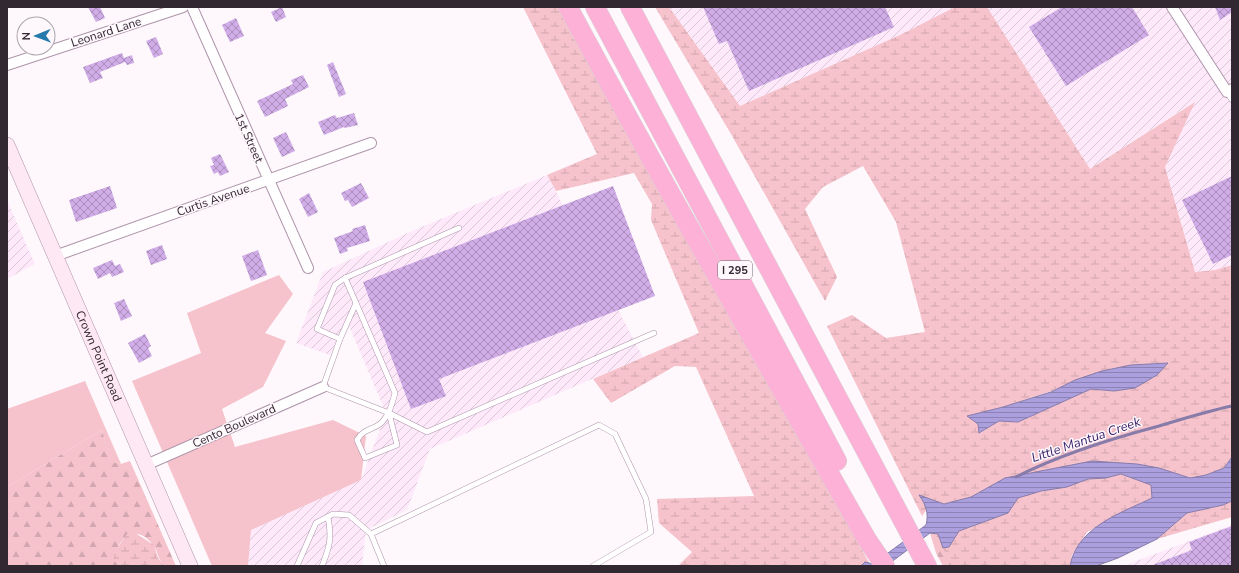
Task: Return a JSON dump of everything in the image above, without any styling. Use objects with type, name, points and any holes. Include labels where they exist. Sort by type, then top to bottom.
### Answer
[{"type":"highway","points":[[568,7],[628,118],[870,536],[885,566]]},
{"type":"highway","points":[[584,7],[621,76],[642,96]]},
{"type":"highway","name":"I 295","points":[[595,7],[870,536],[892,566]]},
{"type":"highway","name":"I 295","points":[[630,7],[927,566]]},
{"type":"highway","points":[[643,7],[746,204],[762,257]]},
{"type":"main road","name":"Crown Point Road","points":[[7,146],[190,566]]},
{"type":"street","name":"Leonard Lane","points":[[7,65],[183,7]]},
{"type":"street","name":"1st Street","points":[[192,7],[268,181],[308,268]]},
{"type":"street","points":[[1172,7],[1230,94]]},
{"type":"street","name":"Curtis Avenue","points":[[55,256],[371,143]]},
{"type":"street","name":"Cento Boulevard","points":[[146,465],[323,387]]},
{"type":"lane","points":[[340,339],[317,329],[336,285],[345,278],[459,228]]},
{"type":"lane","points":[[345,278],[395,393],[389,413],[380,424],[361,433],[357,440],[365,458],[397,445],[389,413]]},
{"type":"lane","points":[[356,303],[340,339],[323,387],[389,413],[427,432],[654,333]]},
{"type":"lane","points":[[371,534],[599,425],[615,434],[646,500],[651,532],[593,566]]},
{"type":"lane","points":[[297,566],[316,523],[333,514],[349,515],[371,534],[384,566]]},
{"type":"lane","points":[[322,566],[329,548],[331,535],[328,517]]},
{"type":"shaded area","points":[[669,7],[955,7],[900,35],[740,106]]},
{"type":"shaded area","points":[[987,7],[1232,7],[1232,265],[1215,270],[1195,272],[1165,167],[1194,102],[1090,169]]},
{"type":"shaded area","points":[[547,175],[643,357],[430,449],[407,510],[366,530],[362,566],[248,566],[251,530],[361,480],[386,413],[346,319],[330,355],[296,343],[323,272],[412,231]]},
{"type":"shaded area","points":[[7,200],[35,264],[7,279]]},
{"type":"shaded area","points":[[1168,363],[1157,375],[1135,388],[1114,391],[1091,389],[1018,422],[999,421],[979,433],[978,424],[967,416],[1003,407],[1051,392],[1075,380],[1102,371],[1131,365]]},
{"type":"shaded area","points":[[1232,457],[1232,501],[1223,505],[1187,513],[1157,539],[1118,558],[1096,566],[1070,566],[1074,552],[1081,541],[1102,523],[1152,498],[1151,485],[1121,474],[1106,478],[1088,479],[1067,487],[1041,491],[1018,498],[1008,513],[959,531],[949,547],[943,548],[938,534],[930,533],[886,566],[861,566],[865,562],[873,564],[926,525],[926,509],[919,495],[944,504],[971,497],[1005,478],[1092,461],[1137,464],[1159,468],[1190,478],[1206,475],[1224,468]]},
{"type":"shaded area","points":[[1232,525],[1232,566],[1123,566]]},
{"type":"green space","points":[[523,7],[559,7],[870,564],[865,562],[861,566],[678,566],[692,552],[659,523],[657,499],[754,496],[696,367],[675,366],[611,403],[593,379],[699,333],[651,220],[652,204],[634,173],[556,191],[547,175],[597,154]]},
{"type":"green space","points":[[655,7],[669,7],[740,106],[900,35],[955,7],[987,7],[1090,169],[1195,102],[1165,167],[1195,272],[1215,270],[1232,265],[1232,457],[1224,468],[1206,475],[1190,478],[1159,468],[1137,464],[1005,478],[971,497],[944,504],[920,496],[927,509],[922,516],[827,326],[852,315],[886,338],[925,332],[896,222],[863,166],[823,187],[805,209],[837,277],[825,301],[731,134]],"holes":[[[1167,363],[1114,391],[1091,389],[1018,422],[999,421],[980,433],[978,424],[968,416],[1003,407],[1131,365]]]},
{"type":"green space","points":[[279,275],[293,294],[265,333],[286,341],[263,387],[222,409],[235,447],[333,420],[366,436],[361,480],[251,530],[248,566],[212,566],[132,381],[201,353],[187,313]]},
{"type":"green space","points":[[85,381],[121,464],[111,463],[102,430],[7,487],[7,409]]},
{"type":"green space","points":[[102,430],[111,462],[121,464],[130,461],[176,566],[165,566],[160,560],[155,548],[147,538],[134,534],[123,540],[116,552],[114,560],[123,566],[7,566],[7,487]]},
{"type":"green space","points":[[1121,474],[1151,485],[1152,498],[1087,532],[1072,555],[1070,566],[952,566],[943,548],[949,547],[959,531],[1008,513],[1018,498],[1041,491],[1067,487],[1088,479],[1106,478]]},
{"type":"green space","points":[[1232,501],[1232,517],[1157,539],[1187,513],[1223,505]]},
{"type":"green space","points":[[135,533],[154,545],[158,558],[165,566],[123,566],[114,560],[113,554],[127,534]]},
{"type":"green space","points":[[930,533],[938,534],[952,566],[943,566],[936,553]]},
{"type":"building","points":[[88,7],[100,7],[105,18],[96,22]]},
{"type":"building","points":[[282,7],[286,17],[276,22],[271,12]]},
{"type":"building","points":[[703,7],[885,7],[894,27],[749,91],[727,41],[719,44]]},
{"type":"building","points":[[1062,7],[1132,7],[1149,35],[1066,86],[1029,27]]},
{"type":"building","points":[[1215,7],[1232,7],[1232,12],[1220,20]]},
{"type":"building","points":[[236,18],[244,36],[230,42],[222,25]]},
{"type":"building","points":[[156,37],[163,54],[154,58],[146,41]]},
{"type":"building","points":[[122,53],[124,58],[132,55],[134,63],[127,65],[125,62],[100,72],[103,78],[90,83],[83,67]]},
{"type":"building","points":[[333,62],[346,94],[339,97],[327,65]]},
{"type":"building","points":[[303,75],[309,87],[285,99],[288,106],[265,117],[257,101],[293,84],[291,80]]},
{"type":"building","points":[[354,113],[358,125],[344,127],[324,135],[318,122],[335,115],[337,118]]},
{"type":"building","points":[[286,132],[295,151],[282,157],[273,138]]},
{"type":"building","points":[[220,154],[229,172],[220,176],[218,172],[214,174],[210,166],[214,165],[211,158]]},
{"type":"building","points":[[1232,176],[1232,255],[1213,264],[1182,200]]},
{"type":"building","points":[[361,183],[369,198],[352,207],[348,200],[345,201],[341,193]]},
{"type":"building","points":[[110,186],[117,208],[76,222],[69,200]]},
{"type":"building","points":[[613,186],[655,296],[439,379],[446,396],[411,409],[363,282]]},
{"type":"building","points":[[309,193],[318,212],[308,217],[299,199]]},
{"type":"building","points":[[365,225],[370,241],[347,248],[348,251],[340,254],[334,238],[353,231],[352,229]]},
{"type":"building","points":[[162,245],[167,259],[151,265],[146,251]]},
{"type":"building","points":[[258,250],[267,275],[251,281],[242,256]]},
{"type":"building","points":[[112,260],[115,266],[120,264],[124,272],[112,277],[110,273],[98,279],[93,268]]},
{"type":"building","points":[[124,299],[132,316],[121,321],[114,303]]},
{"type":"building","points":[[145,334],[151,346],[148,348],[152,356],[139,363],[128,343]]},
{"type":"building","points":[[1232,526],[1232,566],[1150,566],[1192,550],[1189,542]]},
{"type":"waterway","name":"Little Mantua Creek","points":[[1016,477],[1050,461],[1104,442],[1232,406]]}]
